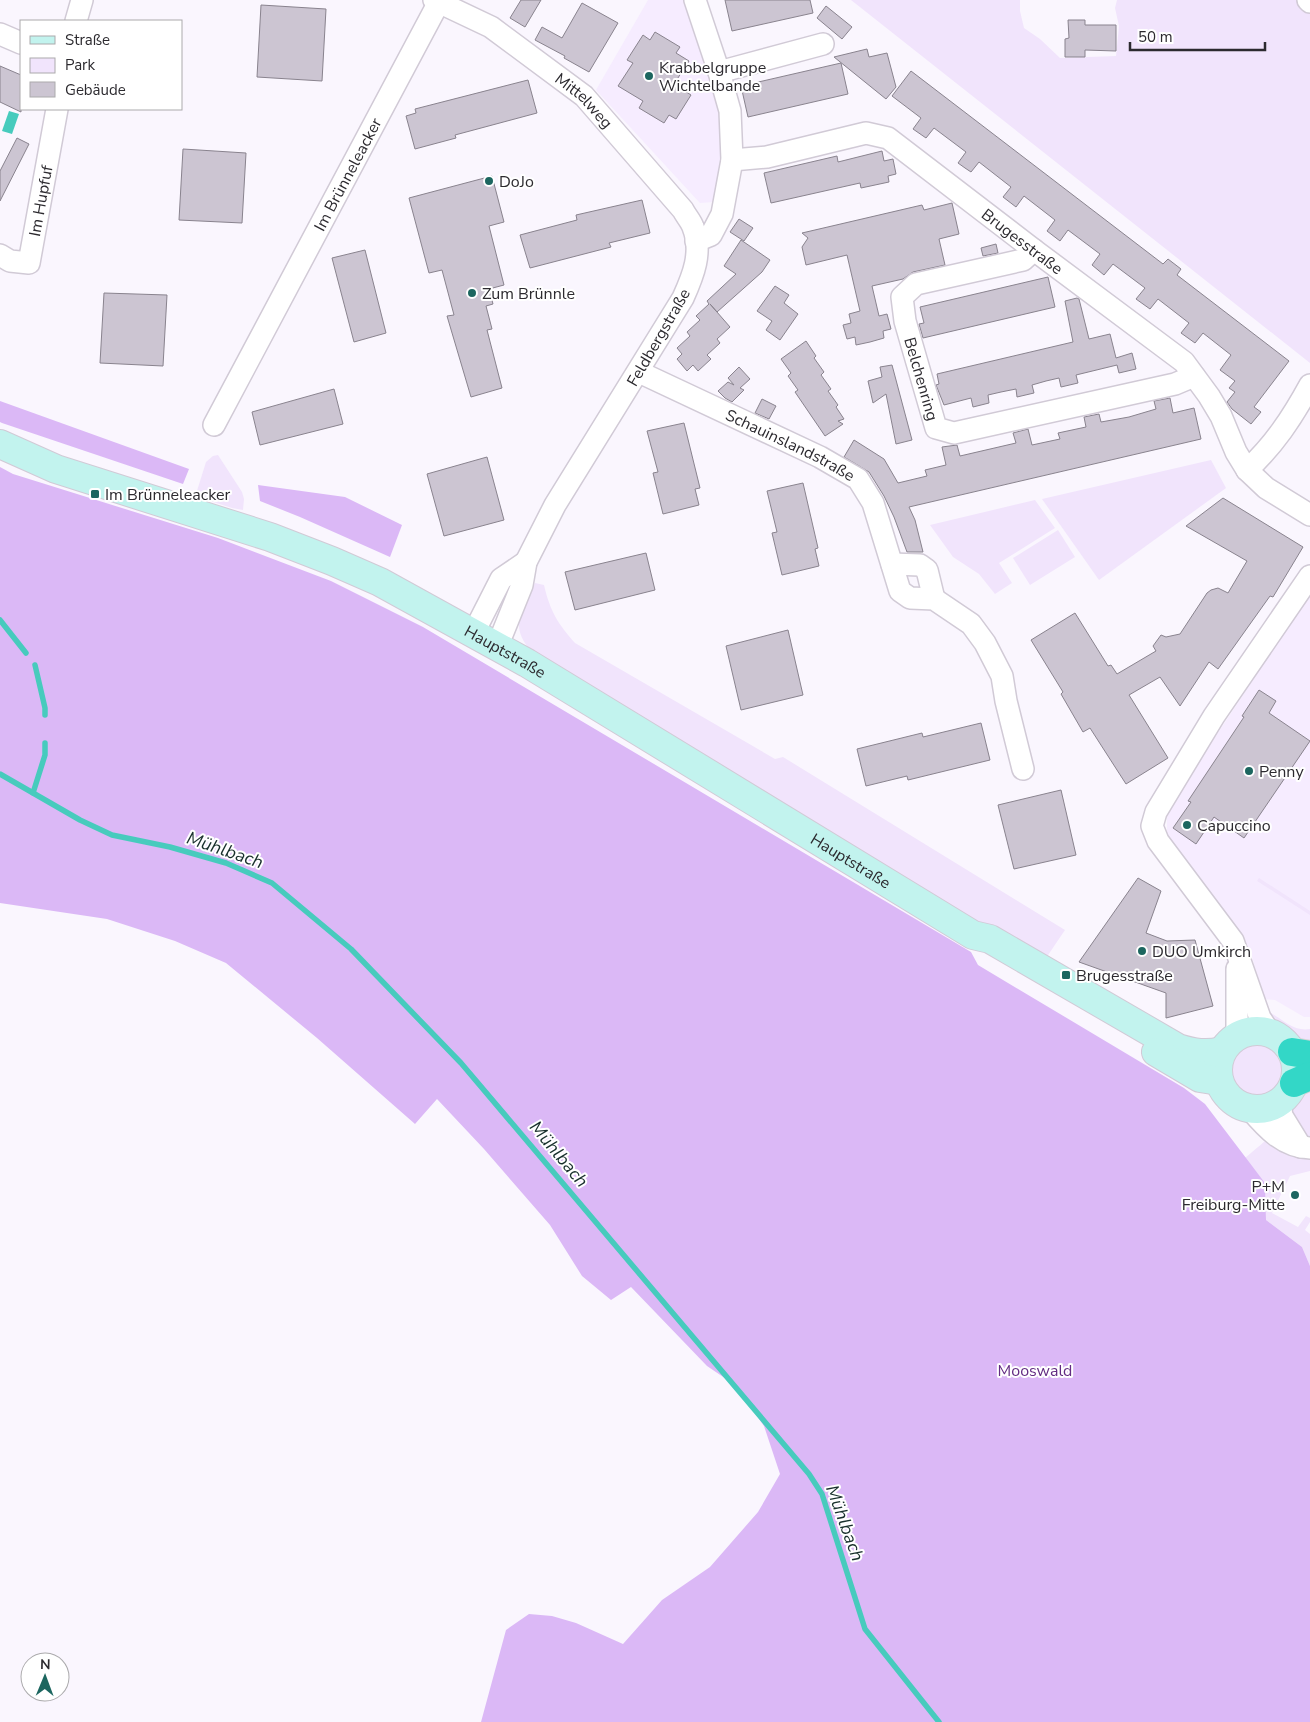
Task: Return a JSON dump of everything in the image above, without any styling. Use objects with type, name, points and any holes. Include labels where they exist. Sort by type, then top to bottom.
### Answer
[{"type":"street","points":[[76,20],[82,0]]},
{"type":"street","points":[[695,0],[730,111],[732,160],[722,214],[711,235],[696,241]]},
{"type":"street","name":"Mittelweg","points":[[437,1],[491,28],[584,96],[683,210],[693,227],[696,241]]},
{"type":"street","name":"Im Brünneleacker","points":[[214,425],[437,1]]},
{"type":"street","points":[[0,34],[20,43]]},
{"type":"street","points":[[719,72],[823,44]]},
{"type":"street","name":"Im Hupfuf","points":[[0,255],[10,261],[29,263],[56,110]]},
{"type":"street","name":"Brugesstraße","points":[[732,160],[767,157],[866,133],[888,138],[1184,362],[1221,416],[1236,452],[1247,470],[1266,488],[1310,515]]},
{"type":"street","name":"Feldbergstraße","points":[[497,647],[522,585],[526,562],[556,505],[639,372],[682,298],[692,277],[697,258],[696,241]]},
{"type":"street","name":"Belchenring","points":[[1034,250],[1023,260],[916,284],[902,298],[906,321],[936,428],[954,433],[1174,384],[1194,376]]},
{"type":"street","name":"Schauinslandstraße","points":[[639,372],[820,457],[858,480],[873,503],[900,590],[910,598],[934,599]]},
{"type":"street","points":[[1247,470],[1264,454],[1292,418],[1310,385]]},
{"type":"street","name":"Hauptstraße","points":[[0,444],[56,469],[270,537],[380,582],[527,662],[972,935],[990,939],[1178,1048],[1196,1053],[1210,1054],[1255,1031],[1270,1033]]},
{"type":"street","name":"Feldbergstraße","points":[[473,634],[501,579],[526,562]]},
{"type":"street","points":[[892,564],[920,565],[927,570],[934,599],[971,624],[985,643],[1002,676],[1006,702],[1024,769]]},
{"type":"street","points":[[1306,1148],[1282,1116],[1295,1088],[1301,1054],[1270,1033],[1260,1018],[1233,941],[1158,841],[1152,826],[1156,812],[1214,716],[1310,576]]},
{"type":"street","name":"Hauptstraße","points":[[972,935],[983,949],[1200,1078],[1219,1081]]},
{"type":"street","points":[[1236,954],[1230,1044],[1218,1065],[1219,1081],[1222,1088],[1236,1104],[1250,1109],[1265,1109],[1295,1088]]},
{"type":"street","points":[[1250,1109],[1266,1128],[1276,1136],[1290,1145],[1306,1148]]},
{"type":"shaded area","points":[[648,0],[687,0],[714,79],[724,134],[714,202],[700,203],[596,90]]},
{"type":"shaded area","points":[[9,111],[19,114],[12,134],[2,131]]},
{"type":"shaded area","points":[[1310,594],[1310,1017],[1304,1017],[1275,1000],[1264,999],[1251,953],[1167,836],[1167,816],[1174,799]]},
{"type":"green space","points":[[851,0],[1020,0],[1020,11],[1024,28],[1040,39],[1060,58],[1116,56],[1119,26],[1115,8],[1117,0],[1299,0],[1310,8],[1310,363]]},
{"type":"green space","points":[[0,401],[189,469],[183,484],[2,423],[0,422]]},
{"type":"green space","points":[[218,455],[242,492],[244,499],[243,510],[201,498],[202,496],[196,494],[206,462],[213,456]]},
{"type":"green space","points":[[1211,460],[1226,488],[1099,580],[1042,499]]},
{"type":"green space","name":"Mooswald","points":[[0,467],[13,474],[218,538],[331,581],[423,627],[971,952],[978,965],[1184,1088],[1205,1104],[1265,1183],[1266,1220],[1302,1247],[1310,1266],[1310,1722],[481,1722],[506,1630],[529,1614],[552,1616],[576,1623],[623,1644],[662,1600],[710,1567],[758,1512],[780,1474],[764,1426],[735,1385],[707,1366],[631,1287],[611,1300],[582,1276],[550,1225],[484,1149],[437,1099],[415,1124],[317,1038],[226,963],[175,941],[107,919],[0,903]]},
{"type":"green space","points":[[258,485],[345,497],[402,525],[390,557],[260,501]]},
{"type":"green space","points":[[1035,500],[1055,528],[999,563],[1012,583],[995,594],[979,574],[953,557],[930,525]]},
{"type":"green space","points":[[1058,530],[1075,557],[1030,585],[1013,558]]},
{"type":"green space","points":[[535,583],[544,585],[555,617],[575,643],[775,759],[783,757],[1065,930],[1042,964],[532,652],[525,643],[519,626],[522,610]]},
{"type":"green space","points":[[1259,878],[1310,911],[1310,915],[1257,881]]},
{"type":"green space","points":[[1269,1012],[1293,1027],[1310,1029],[1310,1045],[1294,1041],[1273,1025]]},
{"type":"green space","points":[[1250,1045],[1260,1045],[1270,1049],[1278,1057],[1282,1072],[1278,1087],[1270,1095],[1260,1099],[1250,1099],[1240,1095],[1232,1087],[1228,1077],[1228,1067],[1232,1057],[1240,1049]]},
{"type":"green space","points":[[1310,1084],[1310,1171],[1290,1176],[1272,1213],[1298,1227],[1306,1216],[1310,1218],[1310,1222],[1305,1230],[1310,1234],[1310,1266],[1302,1247],[1266,1220],[1265,1183],[1245,1158],[1287,1121],[1298,1094]]},
{"type":"building","points":[[521,0],[541,0],[525,27],[510,18]]},
{"type":"building","points":[[725,0],[810,0],[813,13],[732,31]]},
{"type":"building","points":[[582,3],[618,23],[589,72],[564,58],[565,56],[535,40],[542,27],[562,38]]},
{"type":"building","points":[[261,5],[326,9],[322,81],[257,77]]},
{"type":"building","points":[[826,6],[852,27],[842,39],[817,18]]},
{"type":"building","points":[[1068,20],[1085,20],[1085,25],[1116,25],[1116,51],[1085,50],[1085,57],[1065,57],[1065,39],[1069,38]]},
{"type":"building","name":"Krabbelgruppe Wichtelbande","points":[[655,32],[680,47],[676,53],[689,61],[674,84],[691,95],[676,119],[669,115],[664,123],[639,108],[643,101],[618,86],[633,63],[627,60],[643,35],[650,40]]},
{"type":"building","points":[[867,49],[869,57],[887,53],[896,87],[886,99],[834,57]]},
{"type":"building","points":[[841,63],[848,94],[748,117],[741,86]]},
{"type":"building","points":[[0,66],[20,75],[21,112],[0,102]]},
{"type":"building","points":[[911,71],[1163,264],[1168,259],[1181,269],[1177,275],[1289,361],[1254,407],[1261,412],[1251,424],[1232,409],[1227,402],[1235,392],[1229,388],[1235,381],[1220,370],[1231,355],[1203,333],[1195,343],[1181,333],[1189,323],[1158,299],[1150,309],[1136,299],[1145,288],[1113,264],[1104,275],[1092,265],[1100,254],[1068,230],[1060,241],[1047,231],[1055,220],[1024,196],[1016,207],[1003,197],[1011,187],[979,162],[971,172],[958,163],[966,152],[934,128],[926,138],[913,129],[921,118],[892,96]]},
{"type":"building","points":[[528,80],[537,113],[455,135],[456,138],[415,149],[406,116],[416,113],[415,109]]},
{"type":"building","points":[[17,138],[29,144],[0,201],[0,171]]},
{"type":"building","points":[[183,149],[246,153],[242,223],[179,220]]},
{"type":"building","points":[[882,151],[884,161],[893,159],[896,174],[888,176],[889,182],[861,188],[860,183],[771,203],[764,173],[837,156],[838,162]]},
{"type":"building","points":[[492,176],[504,222],[489,226],[504,285],[489,289],[493,304],[486,306],[492,329],[487,330],[502,388],[471,397],[447,316],[454,315],[442,270],[429,273],[409,198]]},
{"type":"building","points":[[642,200],[650,233],[609,243],[611,247],[530,268],[520,235],[577,220],[576,215]]},
{"type":"building","points":[[952,203],[959,234],[939,239],[945,265],[913,272],[903,279],[872,286],[879,316],[887,314],[891,329],[883,331],[884,338],[870,342],[856,345],[855,337],[847,339],[843,325],[851,323],[849,314],[860,311],[847,255],[806,265],[802,247],[808,238],[802,233],[922,205],[924,210]]},
{"type":"building","points":[[739,219],[753,228],[744,241],[730,232]]},
{"type":"building","points":[[741,240],[770,260],[762,272],[717,312],[710,304],[730,327],[717,339],[720,343],[707,355],[711,359],[698,371],[693,365],[687,371],[677,359],[682,354],[677,348],[690,336],[687,332],[700,320],[696,316],[709,304],[707,301],[736,274],[724,266]]},
{"type":"building","points":[[996,244],[998,253],[983,256],[981,248]]},
{"type":"building","points":[[365,250],[386,333],[354,342],[332,258]]},
{"type":"building","points":[[1048,277],[1055,307],[923,338],[919,324],[924,323],[920,307]]},
{"type":"building","points":[[775,286],[789,295],[784,303],[798,314],[780,340],[766,330],[772,321],[757,311]]},
{"type":"building","points":[[104,293],[167,295],[163,366],[100,363]]},
{"type":"building","points":[[1079,299],[1089,339],[1110,334],[1116,358],[1132,353],[1136,369],[1119,373],[1117,365],[1076,375],[1078,383],[1061,387],[1059,378],[1032,385],[1034,393],[1017,397],[1016,389],[988,395],[989,403],[973,407],[971,398],[944,405],[936,385],[939,384],[937,374],[1073,342],[1065,301]]},
{"type":"building","points":[[806,341],[816,356],[814,358],[824,372],[821,375],[831,389],[828,391],[838,405],[836,407],[844,419],[838,421],[843,424],[825,436],[795,392],[798,390],[788,376],[791,373],[781,359]]},
{"type":"building","points":[[892,365],[912,440],[896,444],[886,394],[873,403],[868,381],[882,377],[880,367]]},
{"type":"building","points":[[739,367],[750,379],[740,388],[744,390],[732,402],[718,391],[728,382],[734,385],[728,378]]},
{"type":"building","points":[[334,389],[343,424],[260,445],[252,412]]},
{"type":"building","points":[[1170,398],[1173,413],[1194,408],[1201,439],[909,507],[915,520],[923,552],[907,552],[894,517],[869,472],[844,457],[854,440],[884,459],[898,483],[927,476],[925,470],[946,465],[942,447],[957,445],[960,456],[1016,443],[1013,433],[1028,429],[1032,445],[1060,439],[1058,433],[1086,427],[1084,417],[1099,414],[1101,422],[1129,417],[1156,409],[1154,401]]},
{"type":"building","points":[[762,399],[776,406],[769,419],[755,413]]},
{"type":"building","points":[[684,423],[700,488],[695,489],[699,505],[663,514],[653,473],[658,472],[647,431]]},
{"type":"building","points":[[487,457],[504,520],[444,536],[427,474]]},
{"type":"building","points":[[803,483],[818,548],[815,549],[819,566],[782,575],[772,533],[777,532],[767,491]]},
{"type":"building","points":[[1223,498],[1303,547],[1273,597],[1270,596],[1218,669],[1209,662],[1180,706],[1160,677],[1129,695],[1168,758],[1126,784],[1090,728],[1083,732],[1061,694],[1063,692],[1031,640],[1075,613],[1108,666],[1111,665],[1117,674],[1156,651],[1153,646],[1161,635],[1166,637],[1180,634],[1207,593],[1218,588],[1228,593],[1247,561],[1186,526]]},
{"type":"building","points":[[646,553],[655,590],[575,610],[565,572]]},
{"type":"building","points":[[788,630],[803,695],[741,710],[726,646]]},
{"type":"building","name":"Penny","points":[[1259,690],[1276,701],[1269,713],[1310,741],[1244,838],[1214,817],[1196,844],[1173,828],[1191,802],[1188,801],[1244,717],[1242,716]]},
{"type":"building","points":[[981,723],[990,760],[908,780],[907,776],[866,786],[857,749],[922,733],[923,737]]},
{"type":"building","points":[[1061,790],[1076,855],[1014,869],[998,805]]},
{"type":"building","name":"DUO Umkirch","points":[[1138,878],[1161,891],[1146,933],[1167,941],[1195,940],[1213,1006],[1166,1018],[1166,993],[1079,962]]},
{"type":"waterway","points":[[0,620],[26,653]]},
{"type":"waterway","points":[[35,665],[45,715]]},
{"type":"waterway","points":[[33,793],[45,755],[45,743]]},
{"type":"waterway","name":"Mühlbach","points":[[0,774],[80,820],[112,835],[170,847],[226,863],[272,883],[351,949],[461,1063],[809,1474],[822,1494],[865,1629],[939,1722]]},
{"type":"place","name":"Krabbelgruppe Wichtelbande","points":[[649,76]]},
{"type":"place","name":"DoJo","points":[[489,181]]},
{"type":"place","name":"Zum Brünnle","points":[[472,293]]},
{"type":"place","name":"Im Brünneleacker","points":[[95,494]]},
{"type":"place","name":"Penny","points":[[1249,771]]},
{"type":"place","name":"Capuccino","points":[[1187,825]]},
{"type":"place","name":"DUO Umkirch","points":[[1142,951]]},
{"type":"place","name":"Brugesstraße","points":[[1066,975]]},
{"type":"place","name":"P+M Freiburg-Mitte","points":[[1295,1195]]}]
